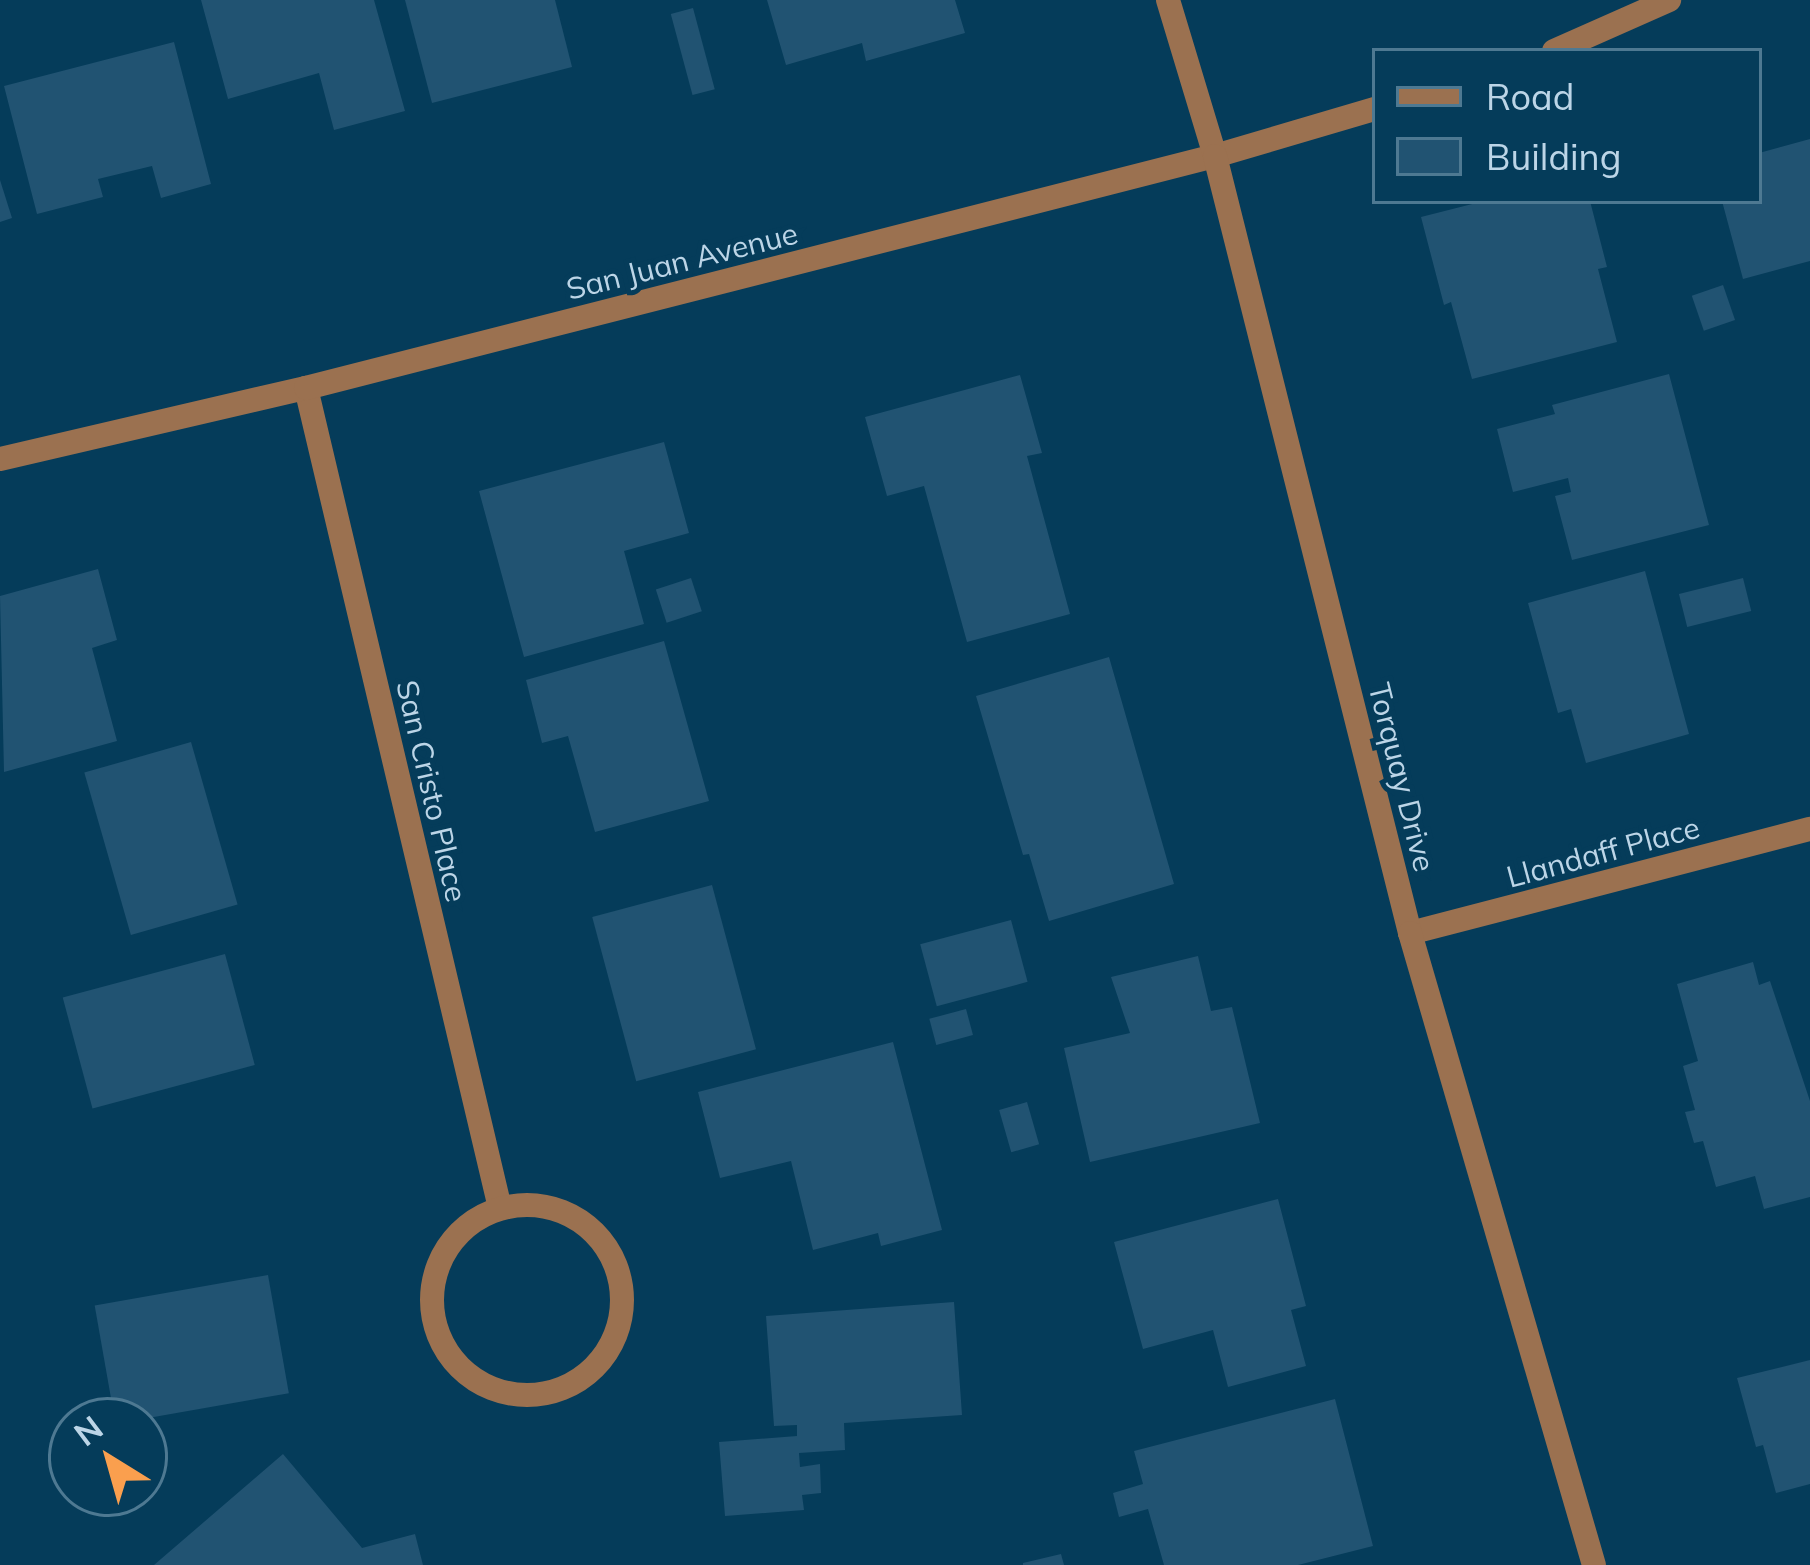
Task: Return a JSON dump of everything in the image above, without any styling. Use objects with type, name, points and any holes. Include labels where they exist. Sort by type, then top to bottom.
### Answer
[{"type":"street","name":"Torquay Drive","points":[[1168,0],[1215,156],[1410,934],[1594,1565]]},
{"type":"street","points":[[1561,48],[1669,0]]},
{"type":"street","name":"San Juan Avenue","points":[[0,459],[306,388],[1215,156],[1372,110]]},
{"type":"street","name":"San Cristo Place","points":[[306,388],[500,1208]]},
{"type":"street","name":"Llandaff Place","points":[[1410,934],[1810,829]]},
{"type":"street","points":[[530,1204],[574,1218],[608,1249],[620,1277],[623,1308],[615,1338],[598,1364],[574,1383],[544,1394],[512,1395],[468,1375],[438,1337],[431,1306],[435,1274],[448,1245],[471,1221],[500,1208],[530,1204]]},
{"type":"building","points":[[201,0],[374,0],[405,111],[334,130],[319,73],[228,99]]},
{"type":"building","points":[[405,0],[555,0],[572,67],[432,103]]},
{"type":"building","points":[[767,0],[955,0],[965,33],[866,61],[862,43],[786,65]]},
{"type":"building","points":[[693,8],[715,89],[693,95],[671,14]]},
{"type":"building","points":[[174,42],[211,184],[161,198],[152,166],[98,179],[103,197],[37,214],[4,86]]},
{"type":"building","points":[[1810,139],[1810,261],[1743,279],[1723,204],[1762,204],[1762,152]]},
{"type":"building","points":[[0,180],[12,218],[0,222]]},
{"type":"building","points":[[1472,204],[1591,204],[1607,267],[1598,269],[1617,342],[1472,379],[1451,302],[1444,305],[1421,217]]},
{"type":"building","points":[[1723,285],[1735,320],[1704,331],[1692,296]]},
{"type":"building","points":[[1669,374],[1709,525],[1572,560],[1555,496],[1571,492],[1568,478],[1513,492],[1497,429],[1555,414],[1552,405]]},
{"type":"building","points":[[1020,375],[1042,453],[1027,456],[1070,614],[967,642],[924,486],[887,496],[865,417]]},
{"type":"building","points":[[664,442],[689,533],[624,551],[644,624],[524,657],[479,491]]},
{"type":"building","points":[[98,569],[117,640],[92,648],[117,741],[4,772],[0,596]]},
{"type":"building","points":[[1645,571],[1689,734],[1586,763],[1571,709],[1558,713],[1528,603]]},
{"type":"building","points":[[691,578],[702,611],[667,623],[656,589]]},
{"type":"building","points":[[1743,578],[1751,611],[1687,627],[1679,594]]},
{"type":"building","points":[[664,641],[709,801],[595,832],[568,736],[542,743],[526,680]]},
{"type":"building","points":[[1109,657],[1174,884],[1049,921],[1029,854],[1023,855],[976,696]]},
{"type":"building","points":[[191,742],[238,904],[131,935],[84,773]]},
{"type":"building","points":[[712,885],[756,1049],[636,1081],[592,917]]},
{"type":"building","points":[[1011,920],[1028,982],[937,1006],[920,944]]},
{"type":"building","points":[[225,954],[255,1065],[92,1109],[63,997]]},
{"type":"building","points":[[1198,956],[1211,1011],[1232,1007],[1260,1123],[1090,1162],[1064,1048],[1130,1033],[1111,977]]},
{"type":"building","points":[[1753,962],[1759,985],[1770,981],[1810,1101],[1810,1197],[1764,1209],[1755,1176],[1716,1187],[1703,1141],[1694,1143],[1685,1112],[1695,1110],[1683,1066],[1698,1061],[1677,984]]},
{"type":"building","points":[[966,1009],[973,1035],[936,1045],[929,1019]]},
{"type":"building","points":[[893,1042],[942,1230],[881,1246],[878,1233],[813,1250],[791,1161],[720,1178],[698,1092]]},
{"type":"building","points":[[1027,1102],[1039,1144],[1011,1152],[999,1110]]},
{"type":"building","points":[[1278,1199],[1306,1306],[1291,1310],[1306,1366],[1228,1387],[1213,1330],[1143,1349],[1114,1242]]},
{"type":"building","points":[[268,1275],[289,1393],[168,1414],[168,1397],[111,1397],[95,1306]]},
{"type":"building","points":[[954,1302],[962,1415],[844,1423],[845,1450],[799,1453],[800,1467],[820,1464],[821,1493],[802,1495],[804,1510],[725,1516],[719,1442],[797,1436],[797,1425],[774,1426],[766,1316]]},
{"type":"building","points":[[1810,1360],[1810,1484],[1776,1493],[1763,1445],[1756,1447],[1737,1378]]},
{"type":"building","points":[[1335,1399],[1373,1546],[1298,1565],[1164,1565],[1148,1509],[1119,1517],[1113,1493],[1143,1484],[1134,1451]]},
{"type":"building","points":[[283,1454],[362,1548],[415,1534],[423,1565],[154,1565]]},
{"type":"building","points":[[1061,1554],[1064,1565],[1023,1565],[1023,1563]]}]
